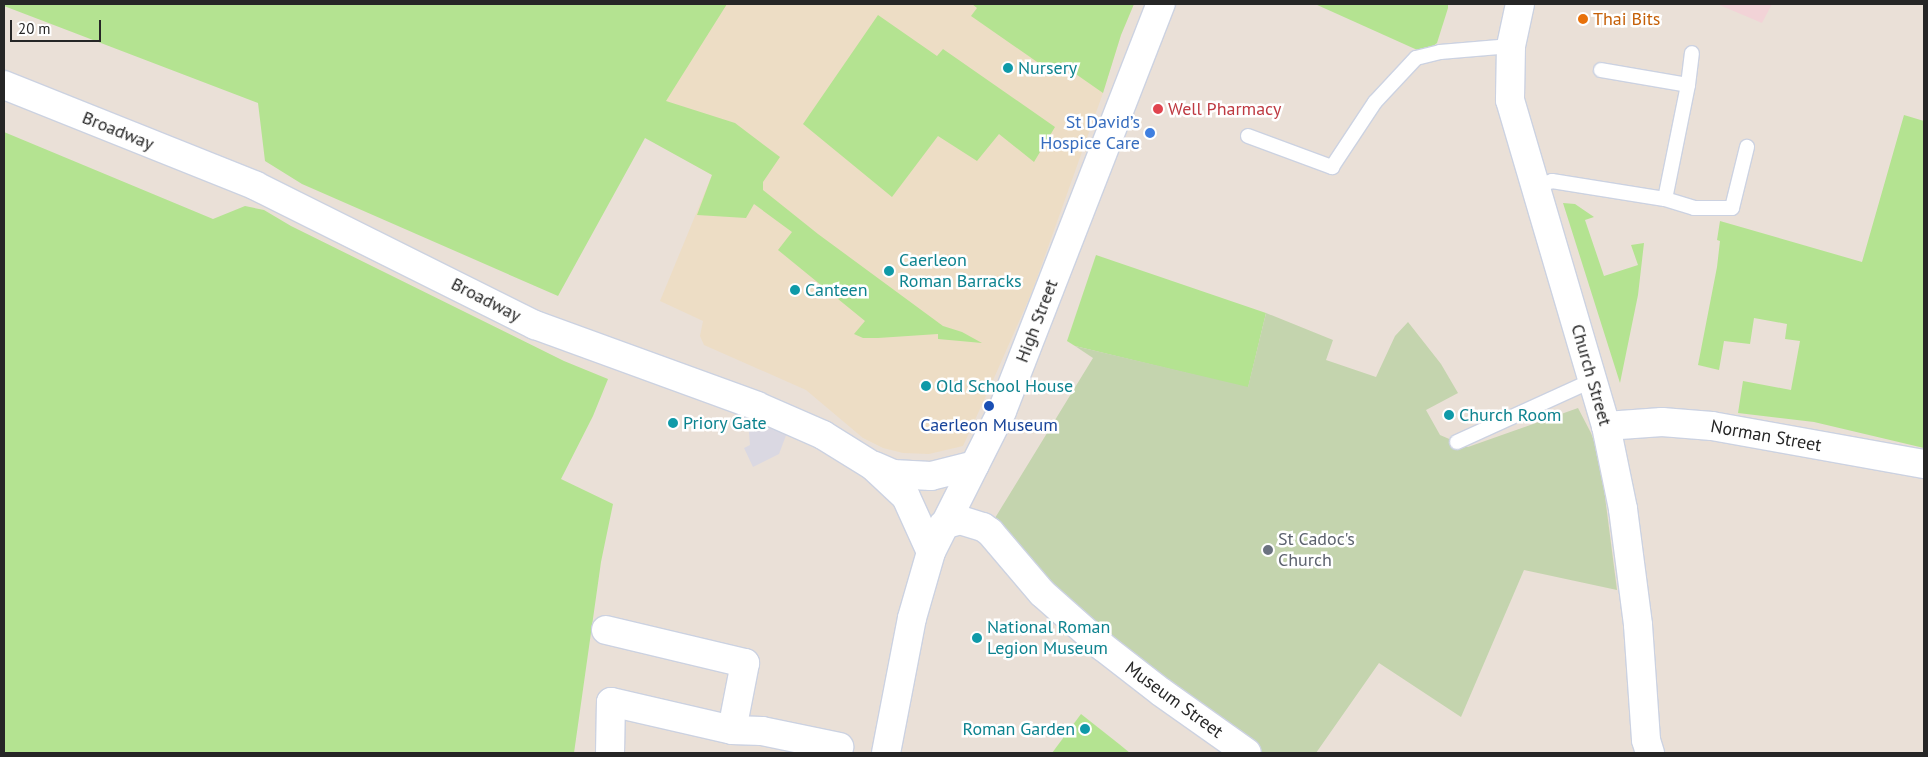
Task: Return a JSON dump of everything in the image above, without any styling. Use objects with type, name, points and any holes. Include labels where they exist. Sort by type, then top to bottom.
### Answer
[{"type":"street","name":"High Street","points":[[886,753],[912,618],[931,552],[1002,411],[1161,4]]},
{"type":"street","name":"Church Street","points":[[1520,4],[1511,46],[1510,100],[1534,187],[1606,426],[1623,509],[1638,625],[1646,740],[1650,753]]},
{"type":"street","name":"Broadway","points":[[4,85],[256,186],[536,325],[756,406],[823,435],[873,466],[906,498],[931,552]]},
{"type":"street","name":"Norman Street","points":[[1606,426],[1662,422],[1712,426],[1924,464]]},
{"type":"street","points":[[873,466],[893,474],[931,476],[975,464]]},
{"type":"street","name":"Museum Street","points":[[943,525],[960,520],[983,527],[990,532],[1042,593],[1103,646],[1161,692],[1247,753]]},
{"type":"street","points":[[606,630],[746,663],[732,730]]},
{"type":"street","points":[[610,753],[611,702],[732,730],[762,731],[839,747]]},
{"type":"lane","points":[[1248,136],[1332,167],[1375,102],[1416,58],[1440,52],[1511,46]]},
{"type":"lane","points":[[1665,199],[1688,85],[1692,53]]},
{"type":"lane","points":[[1601,70],[1688,85]]},
{"type":"lane","points":[[1534,187],[1552,180],[1665,199],[1694,208],[1732,208],[1747,147]]},
{"type":"lane","points":[[1457,442],[1593,380]]},
{"type":"shaded area","points":[[459,4],[1134,4],[1121,35],[1103,93],[1032,292],[990,387],[963,446],[929,454],[903,453],[883,448],[863,438],[806,390],[704,345],[700,336],[703,321],[660,301],[712,175],[645,137]]},
{"type":"shaded area","points":[[1717,4],[1772,4],[1762,23]]},
{"type":"shaded area","points":[[748,421],[775,424],[788,430],[779,454],[753,467],[744,448],[750,445]]},
{"type":"green space","points":[[4,4],[727,4],[666,101],[735,123],[780,157],[763,182],[763,190],[818,234],[943,326],[962,332],[982,343],[938,339],[938,334],[863,338],[854,334],[865,321],[778,250],[792,232],[754,204],[746,218],[697,215],[712,175],[645,138],[558,296],[302,184],[265,161],[258,103],[4,6]]},
{"type":"green space","points":[[972,4],[1134,4],[1121,35],[1103,93],[1060,63],[1053,73],[971,16],[977,8]]},
{"type":"green space","points":[[1315,4],[1448,4],[1448,8],[1437,43],[1424,53]]},
{"type":"green space","points":[[878,15],[937,56],[943,49],[1055,127],[1034,162],[999,134],[977,161],[938,136],[892,197],[803,124]]},
{"type":"green space","points":[[1904,115],[1924,121],[1924,448],[1814,422],[1738,413],[1743,381],[1791,390],[1800,341],[1785,339],[1787,324],[1754,318],[1750,344],[1724,341],[1719,370],[1698,365],[1717,267],[1720,241],[1717,240],[1720,221],[1862,262]]},
{"type":"green space","points":[[4,132],[213,219],[245,206],[264,210],[291,226],[564,361],[608,379],[593,416],[561,479],[613,504],[601,562],[574,753],[4,753]]},
{"type":"green space","points":[[1563,203],[1575,204],[1594,217],[1585,220],[1604,276],[1638,265],[1631,245],[1644,243],[1638,295],[1620,383]]},
{"type":"green space","points":[[1096,255],[1266,313],[1248,388],[1075,346],[1067,341]]},
{"type":"green space","points":[[1266,313],[1333,340],[1326,360],[1376,377],[1395,336],[1408,322],[1441,364],[1458,393],[1426,410],[1440,435],[1468,447],[1578,408],[1591,433],[1600,458],[1617,590],[1524,570],[1461,717],[1379,663],[1316,753],[1259,753],[1121,653],[1030,571],[995,518],[1093,358],[1075,346],[1248,387]]},
{"type":"green space","name":"Roman Garden","points":[[1081,714],[1119,744],[1130,753],[1052,753]]},
{"type":"place","name":"Thai Bits","points":[[1583,19]]},
{"type":"place","name":"Nursery","points":[[1008,68]]},
{"type":"place","name":"Well Pharmacy","points":[[1158,109]]},
{"type":"place","name":"St David’s Hospice Care","points":[[1150,133]]},
{"type":"place","name":"Caerleon Roman Barracks","points":[[889,271]]},
{"type":"place","name":"Canteen","points":[[795,290]]},
{"type":"place","name":"Old School House","points":[[926,386]]},
{"type":"place","name":"Caerleon Museum","points":[[989,406]]},
{"type":"place","name":"Church Room","points":[[1449,415]]},
{"type":"place","name":"Priory Gate","points":[[673,423]]},
{"type":"place","name":"St Cadoc's Church","points":[[1268,550]]},
{"type":"place","name":"National Roman Legion Museum","points":[[977,638]]},
{"type":"place","name":"Roman Garden","points":[[1085,729]]}]
